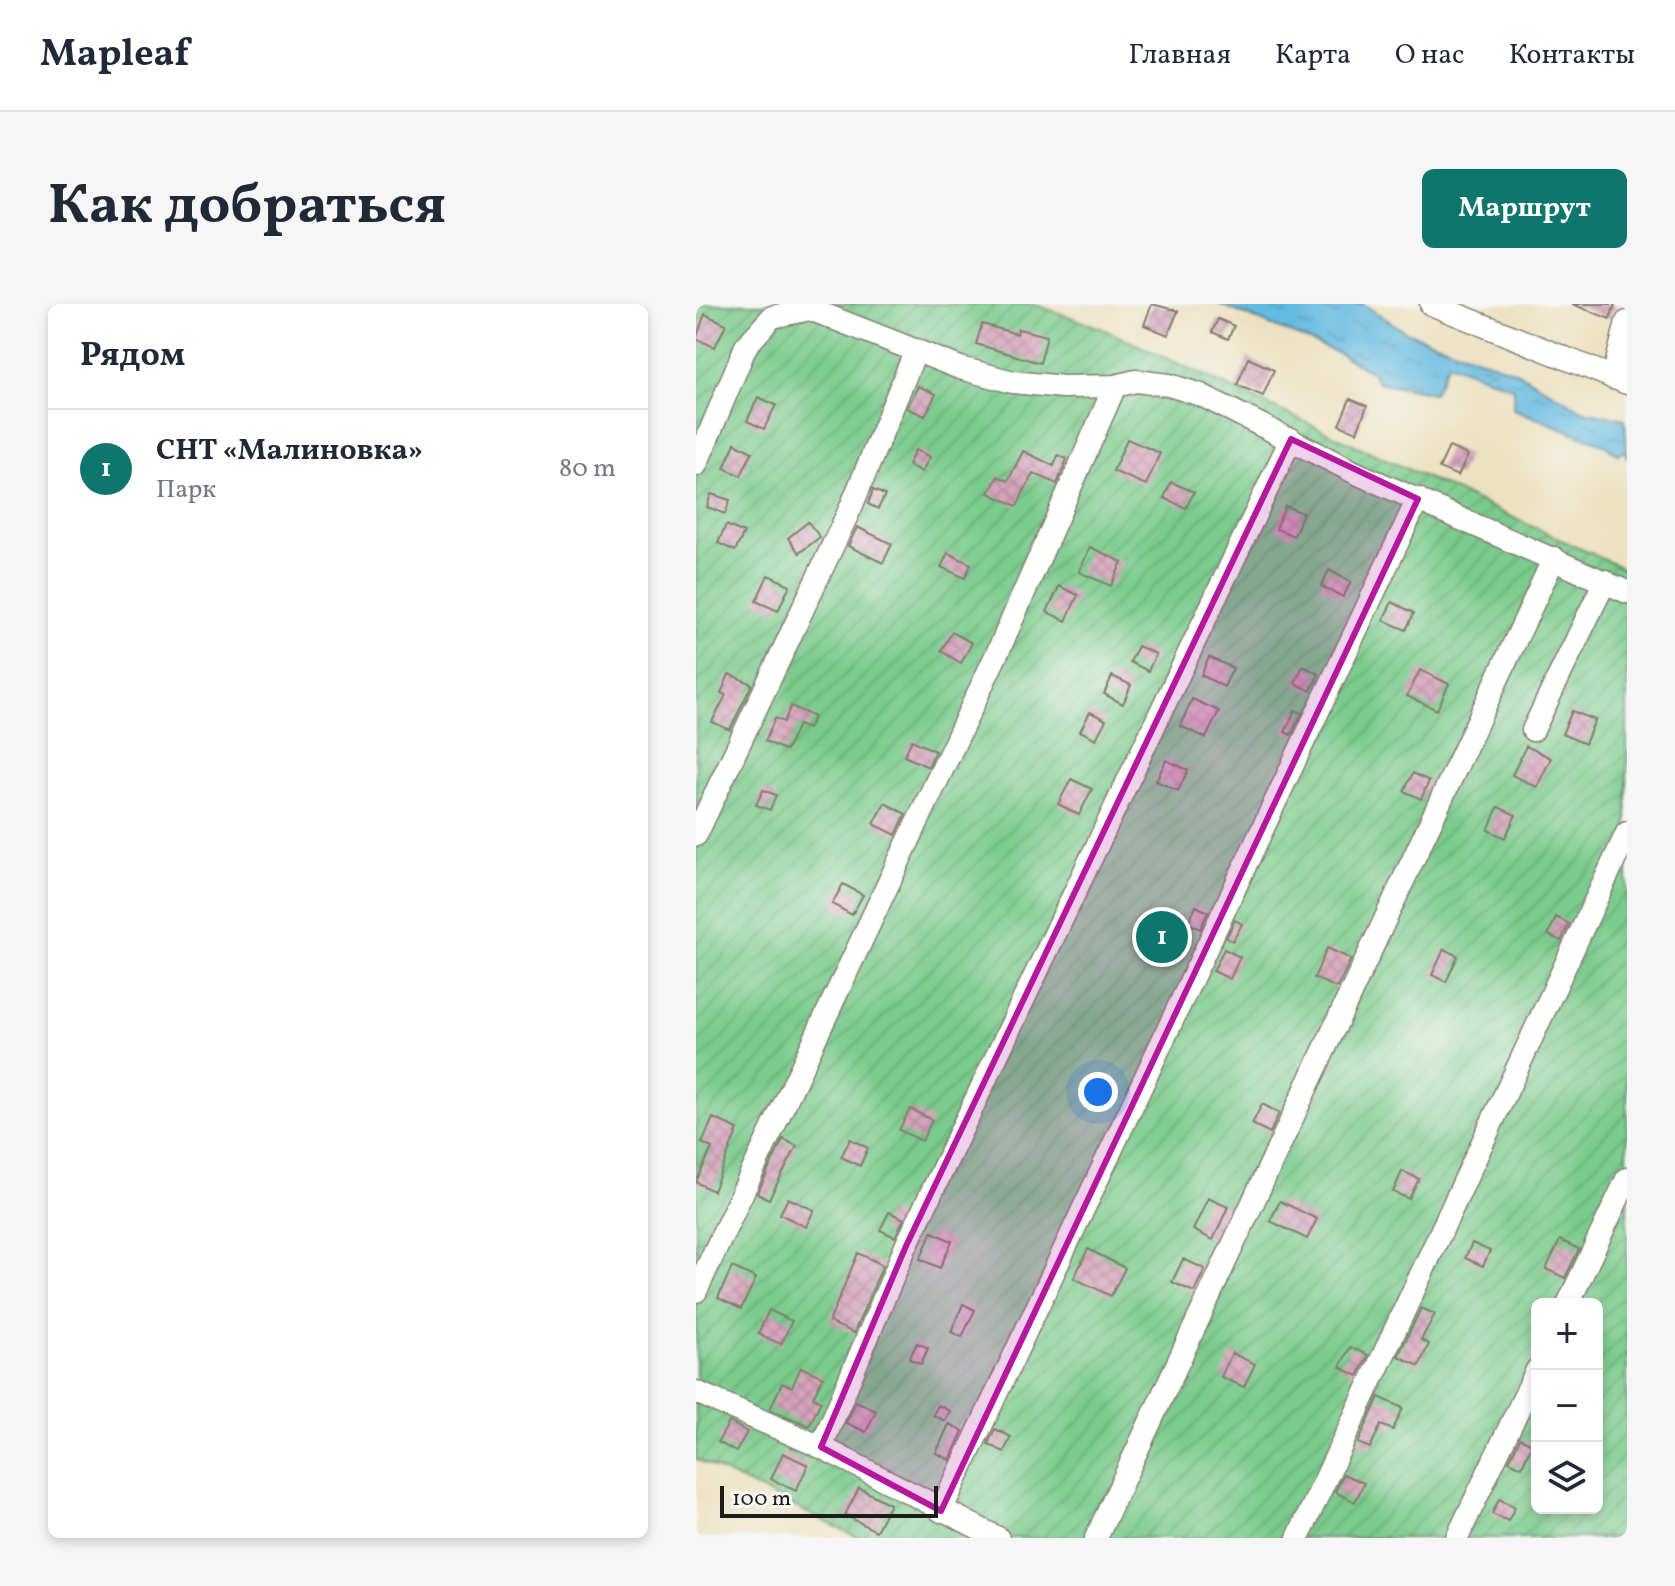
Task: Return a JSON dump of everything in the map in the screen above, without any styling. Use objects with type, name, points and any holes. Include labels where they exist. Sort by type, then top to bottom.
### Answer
[{"type":"street","points":[[1431,304],[1620,381],[1627,322]]},
{"type":"street","points":[[696,465],[746,346],[772,317],[810,309],[916,350],[1013,382],[1063,387],[1115,386],[1136,381],[1169,385],[1201,395],[1354,472],[1627,592]]},
{"type":"street","points":[[696,835],[851,507],[916,350]]},
{"type":"street","points":[[696,1291],[1033,575],[1115,386]]},
{"type":"street","points":[[821,1447],[906,1246],[1291,439]]},
{"type":"street","points":[[941,1511],[1418,499]]},
{"type":"street","points":[[1096,1538],[1554,558]]},
{"type":"street","points":[[1533,730],[1605,581]]},
{"type":"street","points":[[1298,1538],[1627,833]]},
{"type":"street","points":[[1571,1298],[1627,1179]]},
{"type":"street","points":[[1457,1538],[1531,1383]]},
{"type":"street","points":[[696,1392],[821,1447],[998,1538]]},
{"type":"highlighted area","points":[[1291,439],[1418,499],[941,1511],[821,1447],[906,1246]]},
{"type":"green space","points":[[696,304],[1034,304],[1103,329],[1627,570],[1627,1538],[859,1538],[696,1459]]},
{"type":"water","points":[[1219,304],[1363,304],[1406,332],[1517,372],[1584,411],[1625,419],[1627,458],[1625,451],[1617,454],[1605,445],[1513,409],[1514,388],[1448,363],[1434,393],[1378,382],[1371,371],[1338,353]]},
{"type":"building","points":[[1152,304],[1178,311],[1168,335],[1144,325]]},
{"type":"building","points":[[1572,304],[1615,304],[1610,319]]},
{"type":"building","points":[[705,314],[726,324],[715,347],[696,339]]},
{"type":"building","points":[[1218,319],[1234,326],[1228,339],[1212,332]]},
{"type":"building","points":[[982,324],[1017,334],[1018,329],[1047,336],[1040,363],[976,344]]},
{"type":"building","points":[[1248,358],[1274,370],[1263,396],[1237,385]]},
{"type":"building","points":[[918,386],[936,394],[925,416],[907,408]]},
{"type":"building","points":[[758,397],[776,405],[764,429],[747,421]]},
{"type":"building","points":[[1350,399],[1367,406],[1357,432],[1339,425]]},
{"type":"building","points":[[1127,439],[1160,453],[1146,485],[1113,471]]},
{"type":"building","points":[[735,443],[752,452],[741,476],[724,468]]},
{"type":"building","points":[[1449,447],[1468,455],[1458,476],[1439,468]]},
{"type":"building","points":[[915,450],[930,457],[922,472],[908,465]]},
{"type":"building","points":[[1023,451],[1054,466],[1058,455],[1067,459],[1057,484],[1033,473],[1017,506],[989,493],[998,476],[1008,481]]},
{"type":"building","points":[[1171,482],[1194,492],[1186,508],[1164,498]]},
{"type":"building","points":[[873,490],[885,495],[878,509],[868,504]]},
{"type":"building","points":[[711,494],[730,500],[725,514],[707,507]]},
{"type":"building","points":[[1285,506],[1303,513],[1294,536],[1276,529]]},
{"type":"building","points":[[808,522],[820,537],[799,553],[788,538]]},
{"type":"building","points":[[726,525],[744,533],[735,551],[718,543]]},
{"type":"building","points":[[857,527],[892,544],[883,563],[848,546]]},
{"type":"building","points":[[1090,547],[1122,562],[1111,586],[1079,572]]},
{"type":"building","points":[[948,553],[971,564],[965,578],[941,567]]},
{"type":"building","points":[[1329,570],[1351,582],[1343,597],[1321,586]]},
{"type":"building","points":[[768,575],[790,585],[778,611],[756,601]]},
{"type":"building","points":[[1059,586],[1078,595],[1066,621],[1047,612]]},
{"type":"building","points":[[1392,602],[1414,613],[1406,630],[1383,620]]},
{"type":"building","points":[[952,632],[972,643],[961,663],[941,651]]},
{"type":"building","points":[[1138,646],[1156,654],[1148,671],[1130,662]]},
{"type":"building","points":[[1209,657],[1233,668],[1224,687],[1201,675]]},
{"type":"building","points":[[1303,666],[1319,674],[1311,691],[1295,683]]},
{"type":"building","points":[[1420,670],[1449,684],[1437,710],[1407,696]]},
{"type":"building","points":[[729,674],[752,684],[730,730],[712,722],[726,695],[721,693]]},
{"type":"building","points":[[1112,676],[1131,685],[1123,704],[1104,694]]},
{"type":"building","points":[[1192,699],[1219,711],[1206,738],[1180,726]]},
{"type":"building","points":[[791,706],[814,717],[808,729],[798,725],[786,751],[765,741],[775,718],[784,722]]},
{"type":"building","points":[[1295,710],[1302,713],[1291,735],[1285,732]]},
{"type":"building","points":[[1572,711],[1595,720],[1585,744],[1562,734]]},
{"type":"building","points":[[1090,712],[1106,720],[1096,739],[1080,731]]},
{"type":"building","points":[[912,740],[935,751],[928,767],[904,756]]},
{"type":"building","points":[[1526,746],[1551,758],[1537,787],[1512,775]]},
{"type":"building","points":[[1166,760],[1188,770],[1178,791],[1156,781]]},
{"type":"building","points":[[1413,773],[1429,781],[1421,799],[1404,791]]},
{"type":"building","points":[[1071,779],[1092,789],[1079,815],[1058,804]]},
{"type":"building","points":[[763,790],[776,795],[770,810],[756,805]]},
{"type":"building","points":[[885,803],[906,814],[896,835],[874,824]]},
{"type":"building","points":[[1498,807],[1516,815],[1505,838],[1488,830]]},
{"type":"building","points":[[843,884],[863,895],[852,915],[832,904]]},
{"type":"building","points":[[1196,906],[1208,912],[1200,929],[1188,923]]},
{"type":"building","points":[[1556,917],[1569,924],[1561,941],[1548,935]]},
{"type":"building","points":[[1235,920],[1242,924],[1233,941],[1226,938]]},
{"type":"building","points":[[1327,948],[1351,959],[1337,988],[1314,978]]},
{"type":"building","points":[[1224,949],[1240,957],[1230,979],[1213,971]]},
{"type":"building","points":[[1444,949],[1458,956],[1446,982],[1432,975]]},
{"type":"building","points":[[1262,1104],[1279,1113],[1270,1133],[1252,1124]]},
{"type":"building","points":[[910,1109],[932,1120],[922,1141],[899,1130]]},
{"type":"building","points":[[713,1118],[738,1129],[713,1191],[696,1182],[712,1148],[702,1143]]},
{"type":"building","points":[[783,1139],[797,1146],[769,1199],[757,1194]]},
{"type":"building","points":[[850,1139],[868,1148],[860,1166],[841,1157]]},
{"type":"building","points":[[1402,1171],[1419,1179],[1409,1199],[1393,1192]]},
{"type":"building","points":[[788,1198],[814,1210],[806,1227],[780,1214]]},
{"type":"building","points":[[1208,1198],[1228,1207],[1213,1240],[1193,1230]]},
{"type":"building","points":[[1280,1201],[1317,1219],[1307,1239],[1270,1221]]},
{"type":"building","points":[[889,1212],[904,1219],[895,1237],[880,1230]]},
{"type":"building","points":[[932,1232],[952,1241],[940,1268],[920,1259]]},
{"type":"building","points":[[1560,1240],[1579,1249],[1565,1278],[1546,1269]]},
{"type":"building","points":[[1472,1243],[1490,1251],[1483,1266],[1465,1258]]},
{"type":"building","points":[[1088,1249],[1125,1268],[1111,1296],[1074,1278]]},
{"type":"building","points":[[858,1253],[883,1265],[854,1333],[829,1322]]},
{"type":"building","points":[[1183,1259],[1205,1269],[1194,1292],[1172,1282]]},
{"type":"building","points":[[732,1267],[756,1278],[741,1309],[718,1298]]},
{"type":"building","points":[[963,1304],[975,1310],[962,1337],[951,1332]]},
{"type":"building","points":[[1421,1308],[1435,1314],[1421,1340],[1429,1344],[1419,1366],[1398,1356]]},
{"type":"building","points":[[769,1310],[792,1321],[781,1344],[758,1334]]},
{"type":"building","points":[[917,1343],[928,1348],[921,1364],[909,1359]]},
{"type":"building","points":[[1350,1347],[1368,1355],[1358,1376],[1340,1367]]},
{"type":"building","points":[[1232,1353],[1255,1364],[1244,1387],[1221,1377]]},
{"type":"building","points":[[801,1367],[823,1377],[813,1397],[821,1401],[809,1426],[770,1409],[782,1383],[792,1387]]},
{"type":"building","points":[[1379,1397],[1403,1408],[1393,1430],[1381,1425],[1370,1448],[1358,1443]]},
{"type":"building","points":[[856,1401],[876,1411],[866,1432],[846,1423]]},
{"type":"building","points":[[938,1405],[950,1411],[945,1421],[933,1415]]},
{"type":"building","points":[[729,1422],[747,1432],[736,1452],[718,1442]]},
{"type":"building","points":[[949,1424],[963,1431],[950,1460],[936,1453]]},
{"type":"building","points":[[995,1429],[1011,1437],[1004,1452],[988,1444]]},
{"type":"building","points":[[1520,1438],[1531,1444],[1522,1467],[1509,1461]]},
{"type":"building","points":[[783,1453],[808,1465],[796,1491],[771,1479]]},
{"type":"building","points":[[1343,1474],[1364,1483],[1355,1502],[1335,1492]]},
{"type":"building","points":[[859,1488],[890,1504],[876,1531],[845,1515]]},
{"type":"building","points":[[1499,1499],[1515,1507],[1508,1521],[1492,1514]]},
{"type":"place","name":"СНТ «Малиновка»","points":[[1162,937]]}]
